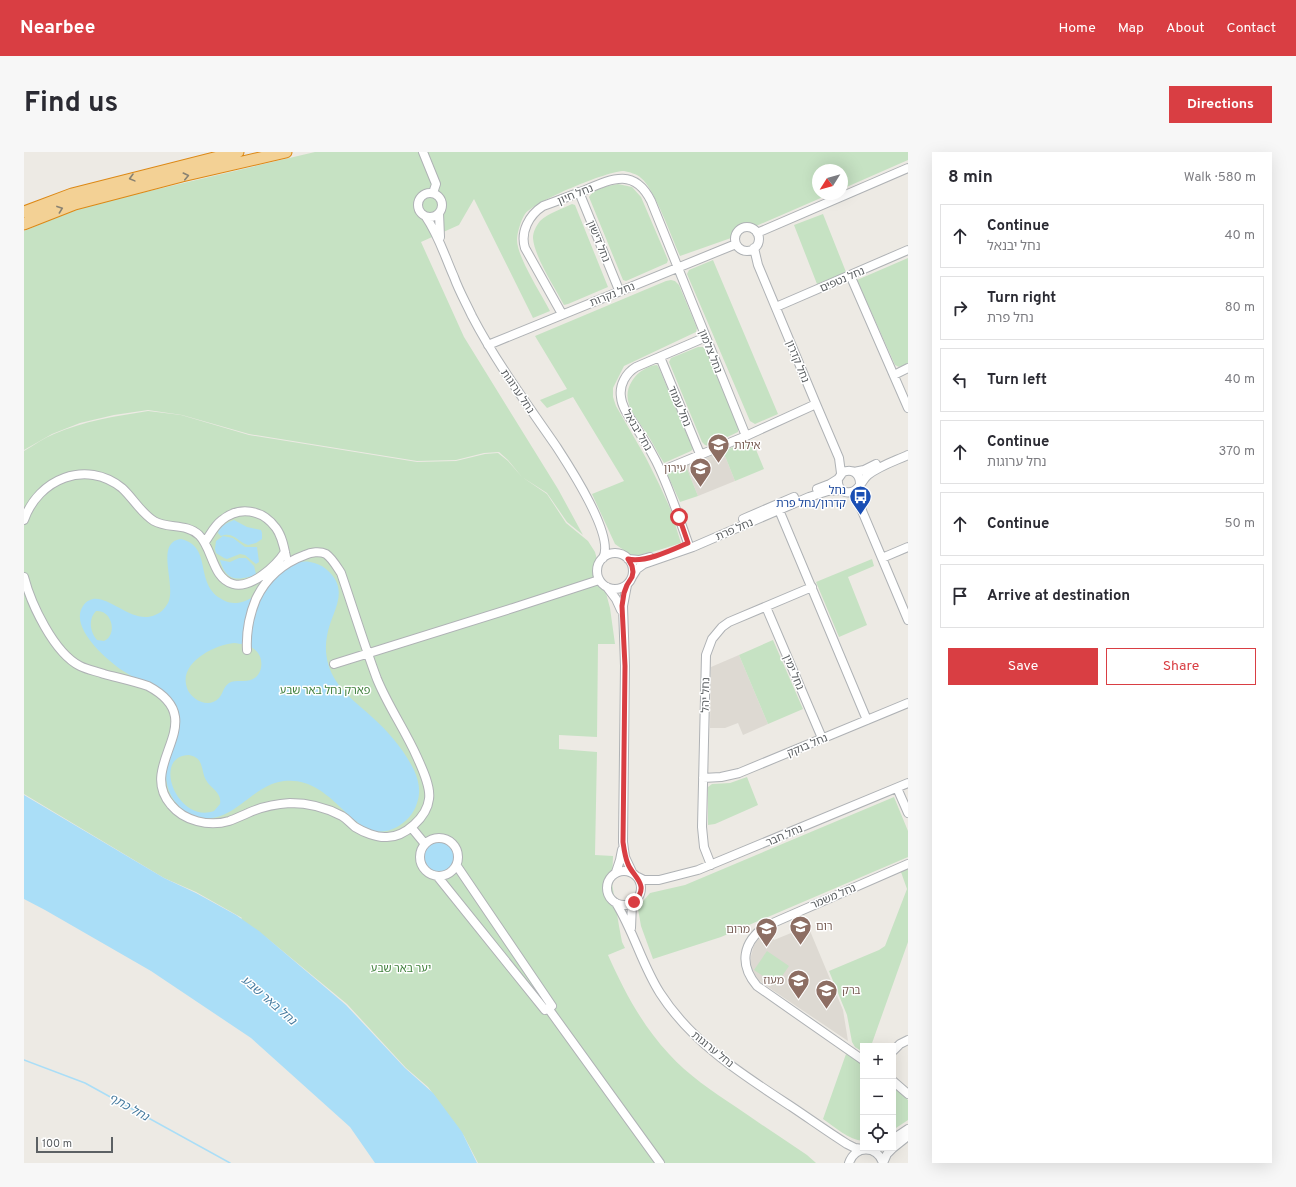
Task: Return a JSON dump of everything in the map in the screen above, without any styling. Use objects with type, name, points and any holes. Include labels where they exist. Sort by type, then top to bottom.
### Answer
[{"type":"highway","points":[[24,212],[72,194],[238,152]]},
{"type":"highway","points":[[24,224],[75,204],[182,176],[286,152]]},
{"type":"street","points":[[423,152],[436,184],[433,193]]},
{"type":"street","points":[[757,234],[908,168]]},
{"type":"street","name":"נחל חיון","points":[[562,314],[528,253],[524,245],[523,237],[527,224],[533,215],[540,209],[579,192],[616,178],[629,179],[638,183],[645,190],[651,201],[677,267]]},
{"type":"street","name":"נחל דישון","points":[[579,192],[619,290]]},
{"type":"street","points":[[433,193],[442,201],[442,208],[439,213],[434,217],[426,217],[419,211],[418,201],[424,194],[433,193]]},
{"type":"street","name":"נחל ערוגות","points":[[439,213],[440,241]]},
{"type":"street","name":"נחל ערוגות","points":[[426,217],[440,241],[463,298],[488,345],[575,477],[593,510],[603,536],[606,553],[603,558]]},
{"type":"street","points":[[742,228],[751,228],[757,234],[758,241],[751,249],[741,249],[736,244],[736,234],[742,228]]},
{"type":"street","name":"נחל נקרות","points":[[488,345],[619,290],[736,244]]},
{"type":"street","name":"נחל קדרון","points":[[751,249],[839,458],[852,471]]},
{"type":"street","name":"נחל נטפים","points":[[776,307],[908,250]]},
{"type":"street","name":"נחל צלמון","points":[[677,267],[746,436]]},
{"type":"street","points":[[850,275],[908,408]]},
{"type":"street","name":"נחל יבנאל","points":[[688,543],[661,471],[648,446],[624,408],[620,396],[625,378],[632,369],[706,338]]},
{"type":"street","name":"נחל עמוד","points":[[660,357],[700,454]]},
{"type":"street","points":[[894,375],[908,368]]},
{"type":"street","points":[[661,471],[746,436],[816,404]]},
{"type":"street","points":[[860,506],[838,485],[839,476],[844,471],[864,470],[908,450]]},
{"type":"street","points":[[844,491],[852,492],[870,473],[908,455]]},
{"type":"street","name":"נחל קדרון","points":[[839,458],[839,476]]},
{"type":"street","points":[[852,471],[859,477],[858,486],[860,506],[908,620]]},
{"type":"street","points":[[24,520],[34,499],[44,489],[57,481],[70,476],[86,474],[94,475],[112,482],[121,488],[152,520],[163,524],[191,529],[205,542],[218,572],[225,580],[234,584],[244,584],[259,576],[274,565],[285,552]]},
{"type":"street","name":"נחל פרת","points":[[628,559],[635,561],[645,559],[688,543],[792,498],[827,486],[839,476]]},
{"type":"street","name":"נחל פרת","points":[[632,577],[644,564],[672,555],[823,492],[833,490],[844,491]]},
{"type":"street","points":[[779,510],[867,720]]},
{"type":"street","points":[[205,542],[216,526],[226,517],[237,512],[248,511],[261,515],[272,523],[279,533],[287,562]]},
{"type":"street","name":"נחל ערוגות","points":[[603,536],[616,554]]},
{"type":"street","points":[[882,558],[908,547]]},
{"type":"street","points":[[24,577],[30,598],[40,619],[55,641],[72,660],[86,668],[148,686],[157,691],[169,702],[175,717],[175,732],[162,764],[161,779],[163,793],[170,804],[179,813],[190,820],[216,824],[230,821],[266,806],[297,804],[323,808],[342,816],[356,827],[367,833],[386,838],[400,834],[416,824],[429,798],[424,772],[391,709],[378,679],[341,573],[336,564],[326,554],[310,552],[287,562],[269,579],[257,598],[250,617],[246,635],[246,650]]},
{"type":"street","points":[[623,842],[616,872],[608,880],[606,888],[610,898],[616,904],[625,905],[632,903],[638,898],[641,885],[625,857],[623,842],[625,666],[624,620],[623,599],[627,585],[632,577],[632,569],[628,559],[622,555],[608,555],[600,561],[597,570],[599,580],[607,587],[616,599],[620,606],[624,620]]},
{"type":"street","points":[[334,664],[599,580]]},
{"type":"street","points":[[607,587],[615,589],[627,585]]},
{"type":"street","name":"נחל יהל","points":[[712,865],[706,851],[702,835],[706,655],[708,646],[717,632],[729,622],[812,587]]},
{"type":"street","name":"נחל ימין","points":[[766,607],[822,738]]},
{"type":"street","name":"נחל בוקק","points":[[703,778],[721,777],[735,774],[908,703]]},
{"type":"street","name":"נחל חבר","points":[[635,875],[644,880],[659,880],[712,865],[908,783]]},
{"type":"street","points":[[897,788],[908,813]]},
{"type":"street","points":[[411,827],[425,844]]},
{"type":"street","points":[[438,877],[453,871],[457,866],[458,857],[458,851],[450,841],[439,838],[433,839],[425,844],[421,852],[421,864],[428,873],[438,877],[548,1008]]},
{"type":"street","name":"נחל משמר","points":[[860,1058],[757,986],[748,970],[745,957],[752,939],[766,926],[908,864]]},
{"type":"street","points":[[457,866],[548,1008],[660,1163]]},
{"type":"street","points":[[616,872],[624,870],[635,875]]},
{"type":"street","name":"נחל חבר","points":[[640,893],[659,880]]},
{"type":"street","name":"נחל ערוגות","points":[[631,931],[632,903]]},
{"type":"street","name":"נחל ערוגות","points":[[616,904],[631,931],[643,961],[658,989],[671,1008],[695,1036],[721,1058],[832,1134],[852,1147],[860,1149]]},
{"type":"street","points":[[896,1048],[908,1040]]},
{"type":"street","points":[[896,1084],[908,1094]]},
{"type":"street","points":[[896,1138],[908,1129]]},
{"type":"street","name":"נחל ערוגות","points":[[832,1134],[845,1149],[848,1155],[848,1163]]},
{"type":"street","points":[[896,1146],[908,1136]]},
{"type":"street","points":[[848,1163],[853,1154],[863,1151]]},
{"type":"street","points":[[869,1151],[878,1154],[883,1163]]},
{"type":"street","points":[[883,1163],[890,1151]]},
{"type":"shaded area","points":[[723,451],[735,481],[698,496],[686,466]]},
{"type":"shaded area","points":[[739,655],[768,724],[743,735],[738,723],[725,728],[710,728],[711,667]]},
{"type":"shaded area","points":[[808,926],[843,1010],[848,1041],[762,983],[754,976],[750,967],[754,945],[762,934],[768,929],[774,940]]},
{"type":"green space","points":[[315,152],[908,152],[908,160],[848,186],[848,164],[812,164],[812,200],[816,200],[756,226],[747,222],[744,223],[737,228],[731,238],[680,256],[657,202],[646,183],[633,173],[624,171],[615,172],[588,181],[556,195],[531,208],[525,214],[518,234],[517,240],[521,256],[530,276],[550,311],[533,318],[474,199],[459,225],[421,242],[464,337],[558,489],[583,535],[567,522],[547,493],[522,477],[508,460],[499,452],[484,453],[456,460],[417,461],[249,434],[182,415],[148,410],[114,415],[80,423],[52,434],[24,450],[24,231],[94,204]]},
{"type":"green space","points":[[618,184],[632,187],[641,197],[668,260],[667,263],[626,281],[623,280],[589,197],[598,189]]},
{"type":"green space","points":[[572,204],[575,205],[608,287],[564,305],[541,263],[534,245],[533,236],[537,225],[543,218]]},
{"type":"green space","points":[[823,214],[846,272],[817,284],[794,225]]},
{"type":"green space","points":[[908,258],[908,364],[899,367],[895,365],[857,280]]},
{"type":"green space","points":[[713,260],[778,414],[755,424],[750,421],[687,274],[689,270]]},
{"type":"green space","points":[[671,280],[675,281],[679,285],[697,328],[696,332],[624,366],[613,388],[613,397],[616,406],[659,484],[670,508],[681,543],[640,556],[632,556],[615,544],[592,494],[624,481],[573,397],[547,408],[540,400],[567,389],[535,336]]},
{"type":"green space","points":[[698,347],[703,347],[706,350],[738,427],[738,432],[708,446],[702,442],[669,362],[671,358]]},
{"type":"green space","points":[[657,365],[693,449],[664,463],[634,415],[628,402],[627,395],[636,375],[648,367]]},
{"type":"green space","name":"פארק נחל באר שבע","points":[[148,411],[181,415],[249,435],[417,462],[456,461],[485,454],[498,453],[508,461],[522,477],[547,494],[566,523],[588,541],[595,552],[610,608],[615,644],[598,644],[597,737],[559,735],[559,749],[597,752],[595,855],[613,856],[612,883],[622,942],[625,948],[608,955],[620,982],[634,1007],[659,1043],[676,1062],[709,1089],[807,1155],[816,1163],[478,1163],[464,1136],[428,1087],[406,1068],[347,1004],[268,939],[240,920],[242,918],[196,892],[164,878],[24,794],[24,451],[65,429],[88,422]]},
{"type":"green space","points":[[752,440],[764,469],[735,481],[723,451]]},
{"type":"green space","points":[[686,466],[698,496],[680,502],[667,474]]},
{"type":"green space","points":[[872,559],[874,566],[848,577],[867,625],[839,637],[816,582]]},
{"type":"green space","points":[[773,640],[803,709],[768,724],[739,655]]},
{"type":"green space","points":[[747,777],[758,805],[715,824],[708,825],[708,787],[712,784],[730,783]]},
{"type":"green space","points":[[894,797],[908,831],[908,857],[721,937],[653,959],[641,926],[638,909],[650,893],[685,885]]},
{"type":"green space","points":[[908,869],[908,942],[872,1043],[860,1043],[860,1050],[855,1047],[852,1042],[847,1015],[829,971],[879,950],[885,946],[907,889],[901,872]]},
{"type":"green space","points":[[767,951],[789,966],[776,985],[754,970]]},
{"type":"green space","points":[[846,1054],[860,1062],[860,1140],[847,1136],[823,1119]]},
{"type":"green space","points":[[896,1090],[908,1100],[908,1120],[896,1128]]},
{"type":"water","points":[[234,520],[247,527],[261,530],[262,539],[256,543],[248,545],[232,536],[221,536],[218,533],[222,527]]},
{"type":"water","points":[[223,536],[233,538],[245,547],[257,547],[259,562],[256,564],[245,555],[240,554],[227,559],[216,553],[216,541]]},
{"type":"water","points":[[181,539],[191,543],[197,549],[211,590],[218,597],[234,603],[245,601],[254,596],[289,566],[299,562],[318,564],[334,577],[338,585],[339,593],[326,642],[328,665],[340,686],[390,735],[406,755],[414,770],[418,782],[419,795],[414,811],[406,821],[395,828],[380,831],[367,828],[317,789],[302,782],[284,781],[271,785],[259,791],[225,814],[213,818],[200,817],[185,811],[177,804],[167,785],[166,767],[178,732],[177,714],[138,680],[120,669],[98,650],[85,632],[81,623],[80,614],[83,606],[90,600],[98,599],[106,601],[135,615],[145,617],[161,612],[168,603],[170,595],[167,556],[169,548],[173,542]],"holes":[[[96,611],[102,611],[106,614],[111,623],[111,634],[104,641],[97,640],[91,629],[93,614]],[[226,644],[242,644],[254,649],[260,656],[261,669],[257,676],[253,679],[229,683],[225,686],[219,698],[215,701],[210,703],[201,702],[192,696],[187,688],[186,679],[188,671],[193,663],[200,657],[217,647]],[[189,755],[196,757],[199,761],[206,780],[219,796],[220,804],[214,811],[201,812],[189,808],[180,799],[173,788],[170,777],[172,766],[178,758]]]},
{"type":"water","points":[[239,558],[246,558],[254,566],[256,574],[250,577],[238,579],[228,575],[225,572],[220,560],[230,562]]},
{"type":"water","name":"נחל באר שבע","points":[[24,795],[164,878],[196,893],[236,915],[259,931],[346,1005],[405,1068],[433,1093],[462,1132],[477,1163],[375,1163],[350,1127],[251,1038],[151,971],[24,899]]},
{"type":"water","points":[[439,841],[450,846],[455,857],[450,868],[439,873],[428,868],[423,857],[428,846]]},
{"type":"waterway","name":"נחל כתף","points":[[24,1060],[85,1083],[230,1163]]},
{"type":"place","name":"אילות","points":[[718,464]]},
{"type":"place","name":"עירון","points":[[701,488]]},
{"type":"place","name":"נחל קדרון/נחל פרת","points":[[861,516]]},
{"type":"place","name":"רום","points":[[800,946]]},
{"type":"place","name":"מרום","points":[[766,948]]},
{"type":"place","name":"מעוז","points":[[799,1000]]},
{"type":"place","name":"ברק","points":[[827,1010]]},
{"type":"route","points":[[634,902],[638,898],[641,885],[638,877],[632,872],[627,863],[623,842],[625,641],[622,606],[624,593],[632,575],[632,566],[628,559],[635,561],[645,559],[688,543],[679,517]]},
{"type":"park label","name":"יער באר שבע","points":[[401,968]]}]
